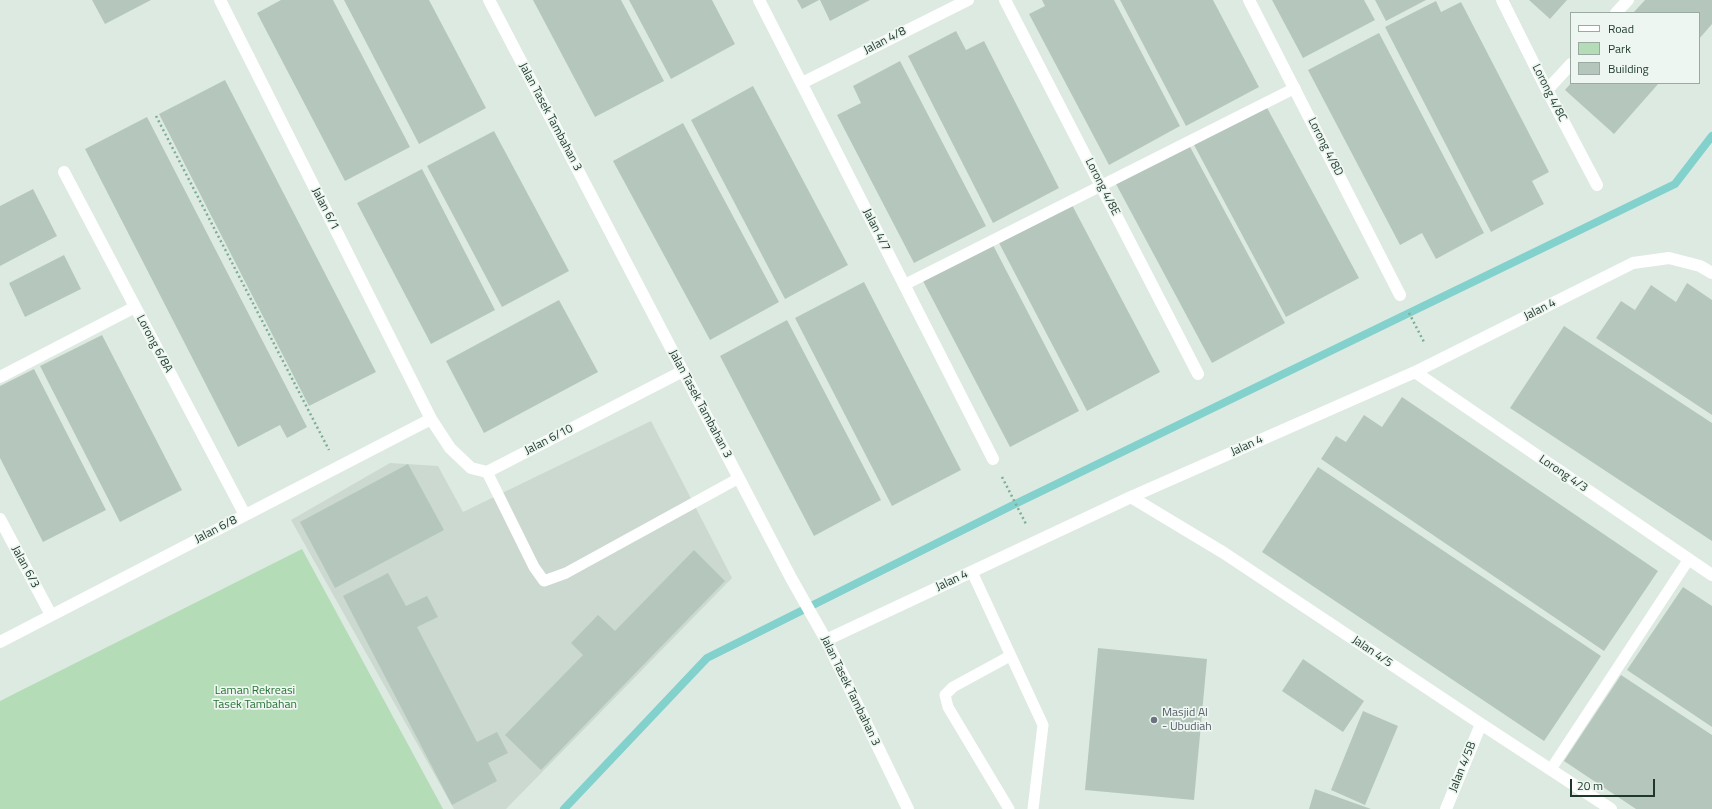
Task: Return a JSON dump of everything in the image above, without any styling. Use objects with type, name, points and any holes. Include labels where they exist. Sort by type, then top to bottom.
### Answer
[{"type":"street","name":"Jalan 6/1","points":[[220,0],[431,419]]},
{"type":"street","name":"Jalan Tasek Tambahan 3","points":[[489,0],[791,578],[826,640],[908,809]]},
{"type":"street","name":"Jalan 4/7","points":[[759,0],[993,459]]},
{"type":"street","name":"Jalan 4/8","points":[[802,83],[968,0]]},
{"type":"street","name":"Lorong 4/8E","points":[[1005,0],[1102,185],[1198,374]]},
{"type":"street","name":"Lorong 4/8D","points":[[1249,0],[1400,295]]},
{"type":"street","name":"Lorong 4/8C","points":[[1502,0],[1597,185]]},
{"type":"street","points":[[1617,12],[1628,0]]},
{"type":"street","points":[[1547,90],[1570,65]]},
{"type":"street","name":"Lorong 6/8A","points":[[64,172],[245,515]]},
{"type":"street","name":"Jalan 4","points":[[826,640],[1131,497],[1415,372],[1633,263],[1669,258],[1700,266],[1712,273]]},
{"type":"street","points":[[0,377],[135,307]]},
{"type":"street","name":"Jalan 6/10","points":[[487,472],[683,371]]},
{"type":"street","name":"Lorong 4/3","points":[[1415,372],[1712,575]]},
{"type":"street","points":[[431,419],[450,448],[471,468],[487,472]]},
{"type":"street","name":"Jalan 6/8","points":[[0,642],[431,419]]},
{"type":"street","name":"Jalan 4/5","points":[[1131,497],[1224,553],[1611,809]]},
{"type":"street","name":"Jalan 6/3","points":[[0,518],[51,616]]},
{"type":"street","name":"Jalan 4/5B","points":[[1446,809],[1481,724]]},
{"type":"lane","points":[[904,285],[1295,88]]},
{"type":"lane","points":[[487,472],[534,567],[544,581],[566,573],[739,478]]},
{"type":"lane","points":[[1551,769],[1689,559]]},
{"type":"lane","points":[[972,572],[1043,725],[1033,809]]},
{"type":"lane","points":[[1009,809],[948,707],[945,694],[953,687],[1010,656]]},
{"type":"path","points":[[156,116],[338,467]]},
{"type":"path","points":[[1400,295],[1434,363]]},
{"type":"path","points":[[993,459],[1036,542]]},
{"type":"shaded area","points":[[651,421],[732,578],[506,809],[454,809],[291,520],[390,463],[438,466],[463,512]]},
{"type":"green space","name":"Laman Rekreasi Tasek Tambahan","points":[[302,549],[443,809],[0,809],[0,701]]},
{"type":"building","points":[[92,0],[151,0],[105,24]]},
{"type":"building","points":[[281,0],[333,0],[410,147],[345,181],[257,13]]},
{"type":"building","points":[[344,0],[429,0],[486,108],[419,144]]},
{"type":"building","points":[[533,0],[621,0],[664,81],[595,117]]},
{"type":"building","points":[[629,0],[712,0],[735,44],[671,79]]},
{"type":"building","points":[[797,0],[819,0],[802,9]]},
{"type":"building","points":[[820,0],[870,0],[830,21]]},
{"type":"building","points":[[1042,0],[1114,0],[1180,126],[1109,165],[1029,14],[1045,6]]},
{"type":"building","points":[[1120,0],[1213,0],[1259,87],[1186,126]]},
{"type":"building","points":[[1272,0],[1364,0],[1375,20],[1303,58]]},
{"type":"building","points":[[1375,0],[1426,0],[1386,21]]},
{"type":"building","points":[[1529,0],[1567,0],[1550,19]]},
{"type":"building","points":[[1645,0],[1712,0],[1712,24],[1700,38],[1700,12],[1634,12]]},
{"type":"building","points":[[1436,1],[1441,12],[1461,2],[1549,172],[1532,181],[1544,204],[1491,232],[1385,27]]},
{"type":"building","points":[[956,31],[966,50],[984,41],[1059,188],[993,223],[908,56]]},
{"type":"building","points":[[1379,33],[1484,233],[1436,259],[1422,233],[1400,245],[1308,70]]},
{"type":"building","points":[[900,61],[986,226],[914,263],[837,115],[861,103],[853,86]]},
{"type":"building","points":[[225,80],[376,372],[309,406],[159,114]]},
{"type":"building","points":[[1570,84],[1658,84],[1614,134],[1565,90]]},
{"type":"building","points":[[753,86],[848,265],[785,299],[691,120]]},
{"type":"building","points":[[1265,104],[1359,278],[1286,317],[1193,143]]},
{"type":"building","points":[[147,117],[307,427],[287,438],[280,425],[238,447],[85,149]]},
{"type":"building","points":[[683,123],[779,302],[710,340],[613,161]]},
{"type":"building","points":[[494,131],[569,271],[502,307],[427,166]]},
{"type":"building","points":[[1189,145],[1285,323],[1212,363],[1116,184]]},
{"type":"building","points":[[422,169],[495,310],[431,344],[357,203]]},
{"type":"building","points":[[33,189],[57,236],[0,266],[0,206]]},
{"type":"building","points":[[1071,203],[1160,372],[1087,411],[998,241]]},
{"type":"building","points":[[993,245],[1079,411],[1010,447],[923,281]]},
{"type":"building","points":[[64,255],[81,289],[25,317],[9,283]]},
{"type":"building","points":[[864,282],[961,470],[892,506],[795,318]]},
{"type":"building","points":[[1687,283],[1712,300],[1712,415],[1596,338],[1621,301],[1635,310],[1651,285],[1676,302]]},
{"type":"building","points":[[559,300],[598,372],[484,433],[446,361]]},
{"type":"building","points":[[787,320],[881,500],[814,536],[720,356]]},
{"type":"building","points":[[1564,326],[1712,423],[1712,541],[1510,408]]},
{"type":"building","points":[[102,335],[182,490],[120,522],[40,366]]},
{"type":"building","points":[[34,369],[106,510],[43,542],[0,458],[0,386]]},
{"type":"building","points":[[1402,397],[1658,571],[1604,651],[1321,459],[1336,436],[1346,442],[1364,415],[1382,427]]},
{"type":"building","points":[[408,464],[444,530],[335,588],[300,522]]},
{"type":"building","points":[[1318,467],[1601,656],[1544,741],[1262,552]]},
{"type":"building","points":[[694,550],[725,581],[541,770],[505,735],[583,655],[571,643],[598,615],[615,631]]},
{"type":"building","points":[[388,573],[406,606],[427,596],[438,617],[417,627],[477,742],[497,732],[508,753],[488,763],[497,781],[452,805],[343,596]]},
{"type":"building","points":[[1683,587],[1712,606],[1712,727],[1627,670]]},
{"type":"building","points":[[1098,648],[1207,659],[1194,800],[1085,790]]},
{"type":"building","points":[[1303,659],[1364,701],[1343,732],[1282,691]]},
{"type":"building","points":[[1621,675],[1712,735],[1712,809],[1636,809],[1564,761]]},
{"type":"building","points":[[1363,711],[1398,726],[1365,805],[1331,790]]},
{"type":"building","points":[[1315,789],[1371,809],[1309,809]]},
{"type":"waterway","points":[[564,809],[707,658],[1011,506],[1675,184],[1712,136]]},
{"type":"place","name":"Masjid Al - Ubudiah","points":[[1154,720]]}]
